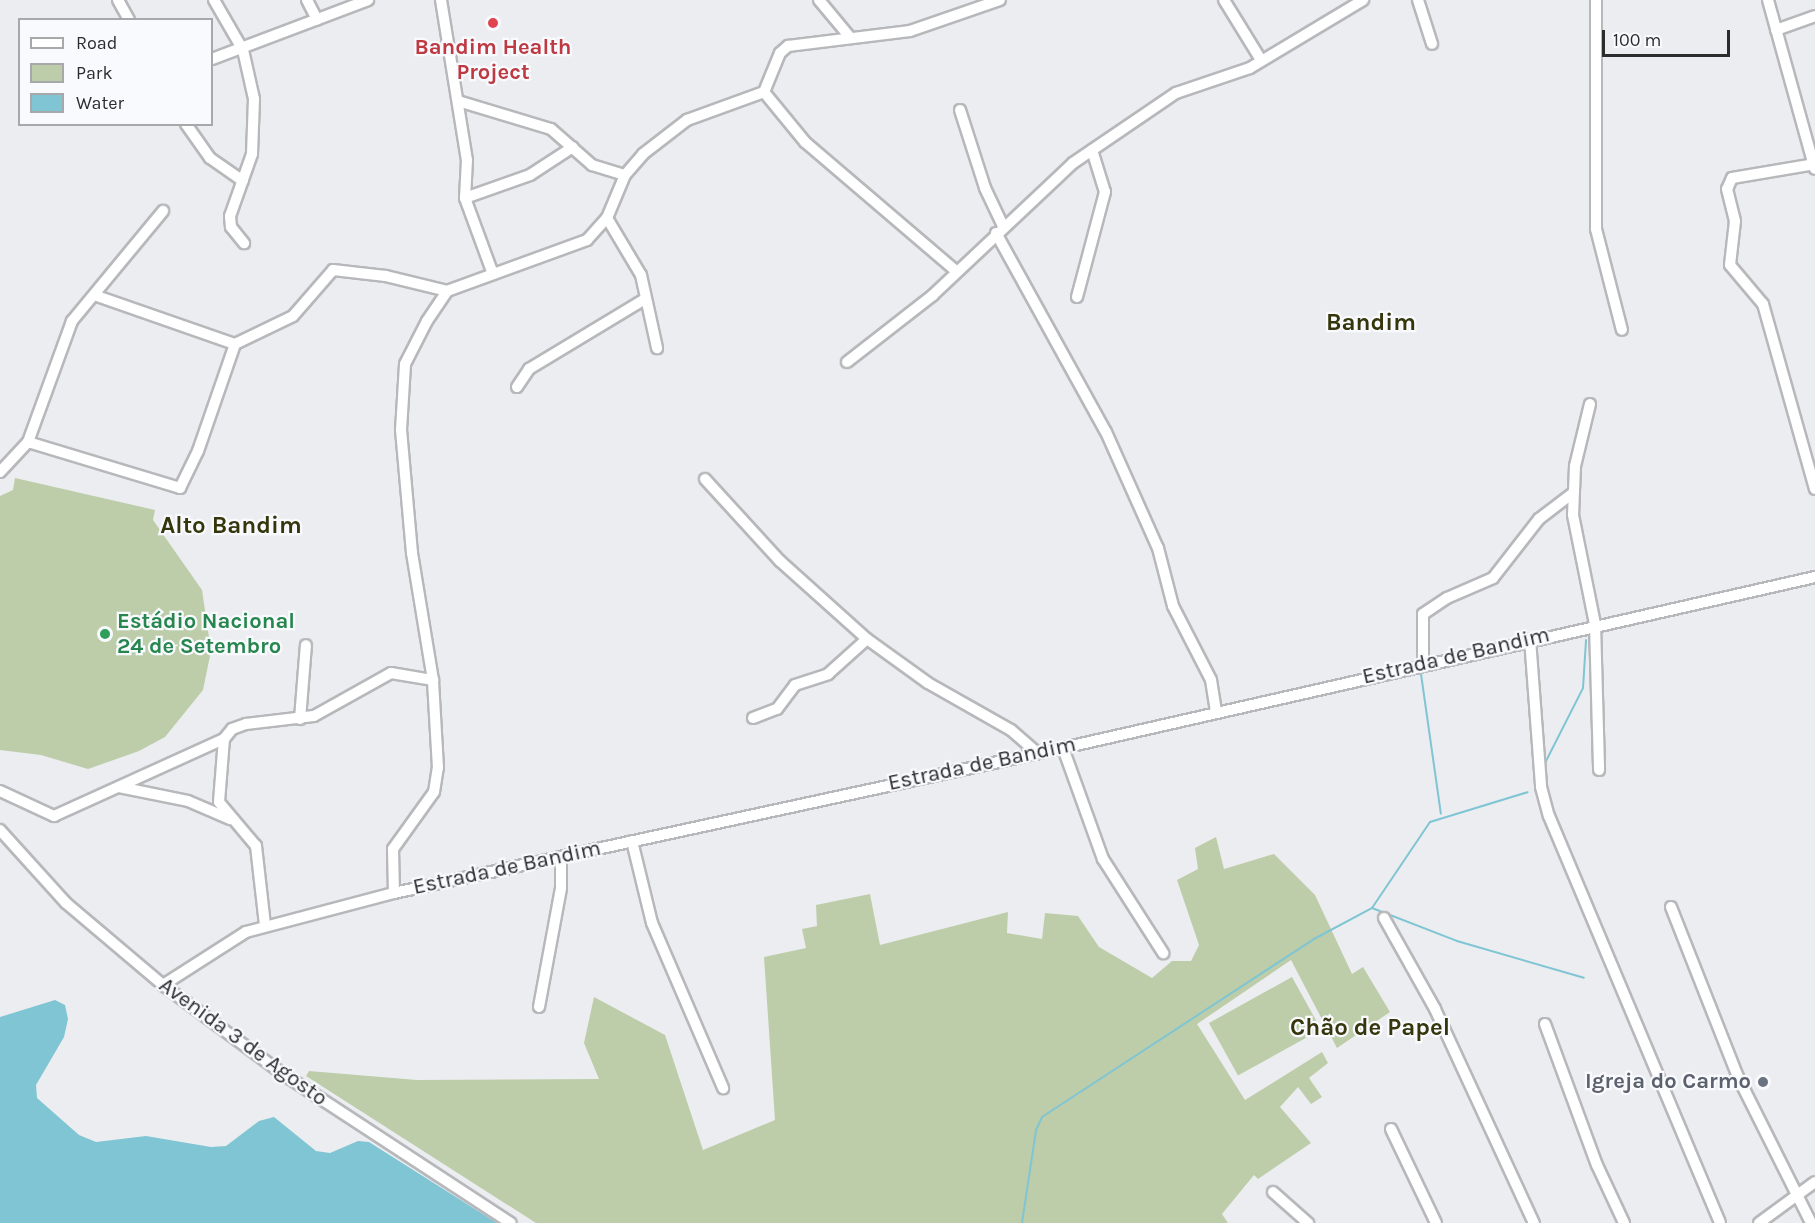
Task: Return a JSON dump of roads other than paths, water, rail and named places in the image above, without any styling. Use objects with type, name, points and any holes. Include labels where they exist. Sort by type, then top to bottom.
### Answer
[{"type":"street","points":[[118,0],[128,18]]},
{"type":"street","points":[[214,0],[243,50],[257,120],[252,154],[230,216],[231,227],[244,243]]},
{"type":"street","points":[[307,0],[317,20]]},
{"type":"street","points":[[213,59],[243,50],[368,0]]},
{"type":"street","points":[[441,0],[467,160],[465,198],[493,274]]},
{"type":"street","points":[[819,0],[849,36]]},
{"type":"street","points":[[97,296],[234,344],[293,316],[333,270],[386,276],[447,291],[586,240],[607,218],[625,175],[669,130],[764,92],[780,53],[788,46],[849,36],[910,31],[1000,0]]},
{"type":"street","points":[[1224,0],[1261,60]]},
{"type":"street","points":[[847,362],[918,308],[1000,229],[1092,150],[1187,87],[1241,72],[1363,0]]},
{"type":"street","points":[[1418,0],[1432,44]]},
{"type":"street","points":[[1596,0],[1600,93],[1596,229],[1622,330]]},
{"type":"street","points":[[1768,0],[1815,166],[1732,178],[1727,189],[1735,221],[1730,265],[1763,304],[1815,489]]},
{"type":"street","points":[[1776,30],[1815,16]]},
{"type":"street","points":[[764,92],[805,142],[956,271]]},
{"type":"street","points":[[458,101],[551,129],[592,165],[625,175]]},
{"type":"street","points":[[960,110],[1000,229],[1106,432],[1158,548],[1173,606],[1211,680],[1216,710]]},
{"type":"street","points":[[187,126],[210,158],[243,180]]},
{"type":"street","points":[[465,198],[530,175],[573,147]]},
{"type":"street","points":[[1077,297],[1105,192],[1092,150]]},
{"type":"street","points":[[0,472],[28,442],[64,337],[72,321],[97,296],[163,211]]},
{"type":"street","points":[[607,218],[634,258],[657,348]]},
{"type":"street","points":[[394,893],[393,849],[437,783],[432,680],[402,470],[401,394],[411,347],[447,291]]},
{"type":"street","points":[[518,387],[529,369],[645,299]]},
{"type":"street","points":[[28,442],[180,488],[198,451],[234,344]]},
{"type":"street","points":[[1590,404],[1573,493],[1577,550],[1595,624],[1599,770]]},
{"type":"street","points":[[705,479],[772,554],[867,639],[928,683],[1011,730],[1036,753]]},
{"type":"street","points":[[1423,665],[1423,614],[1447,598],[1493,578],[1539,519],[1573,493]]},
{"type":"street","name":"Estrada de Bandim","points":[[163,986],[207,954],[264,925],[394,893],[1063,748],[1216,710],[1423,665],[1595,624],[1815,577]]},
{"type":"street","points":[[753,718],[777,709],[795,685],[828,674],[867,639]]},
{"type":"street","points":[[1530,639],[1541,787],[1549,816],[1720,1223]]},
{"type":"street","points":[[300,719],[306,645]]},
{"type":"street","points":[[0,791],[54,816],[224,739],[232,729],[246,724],[300,719],[326,711],[391,673],[432,680]]},
{"type":"street","points":[[224,739],[219,802],[230,819],[256,846],[264,925]]},
{"type":"street","points":[[1063,748],[1103,859],[1163,953]]},
{"type":"street","points":[[119,787],[188,801],[230,819]]},
{"type":"street","name":"Avenida 3 de Agosto","points":[[0,830],[66,903],[163,986],[284,1074],[511,1223]]},
{"type":"street","points":[[632,841],[656,933],[723,1088]]},
{"type":"street","points":[[539,1007],[561,888],[561,858]]},
{"type":"street","points":[[1671,907],[1728,1056],[1810,1223]]},
{"type":"street","points":[[1384,918],[1436,1009],[1534,1223]]},
{"type":"street","points":[[1545,1024],[1597,1165],[1624,1223]]},
{"type":"street","points":[[1390,1129],[1436,1223]]},
{"type":"street","points":[[1759,1223],[1815,1182]]},
{"type":"street","points":[[1273,1192],[1308,1223]]},
{"type":"water","points":[[55,1000],[65,1005],[68,1019],[64,1037],[36,1085],[37,1098],[79,1135],[96,1142],[146,1136],[211,1147],[226,1146],[259,1121],[274,1117],[316,1151],[330,1153],[358,1141],[369,1142],[497,1223],[0,1223],[0,1017]]},
{"type":"waterway","points":[[1545,763],[1583,688],[1586,640]]},
{"type":"waterway","points":[[1421,674],[1441,814]]},
{"type":"waterway","points":[[1022,1223],[1036,1130],[1042,1117],[1314,939],[1372,908],[1430,822],[1528,792]]},
{"type":"waterway","points":[[1372,908],[1457,941],[1584,978]]},
{"type":"place","name":"Bandim Health Project","points":[[493,23]]},
{"type":"place","name":"Estádio Nacional 24 de Setembro","points":[[105,634]]},
{"type":"place","name":"Igreja do Carmo","points":[[1763,1082]]},
{"type":"district","name":"Bandim","points":[[1371,323]]},
{"type":"district","name":"Alto Bandim","points":[[231,526]]},
{"type":"district","name":"Chão de Papel","points":[[1370,1028]]}]
